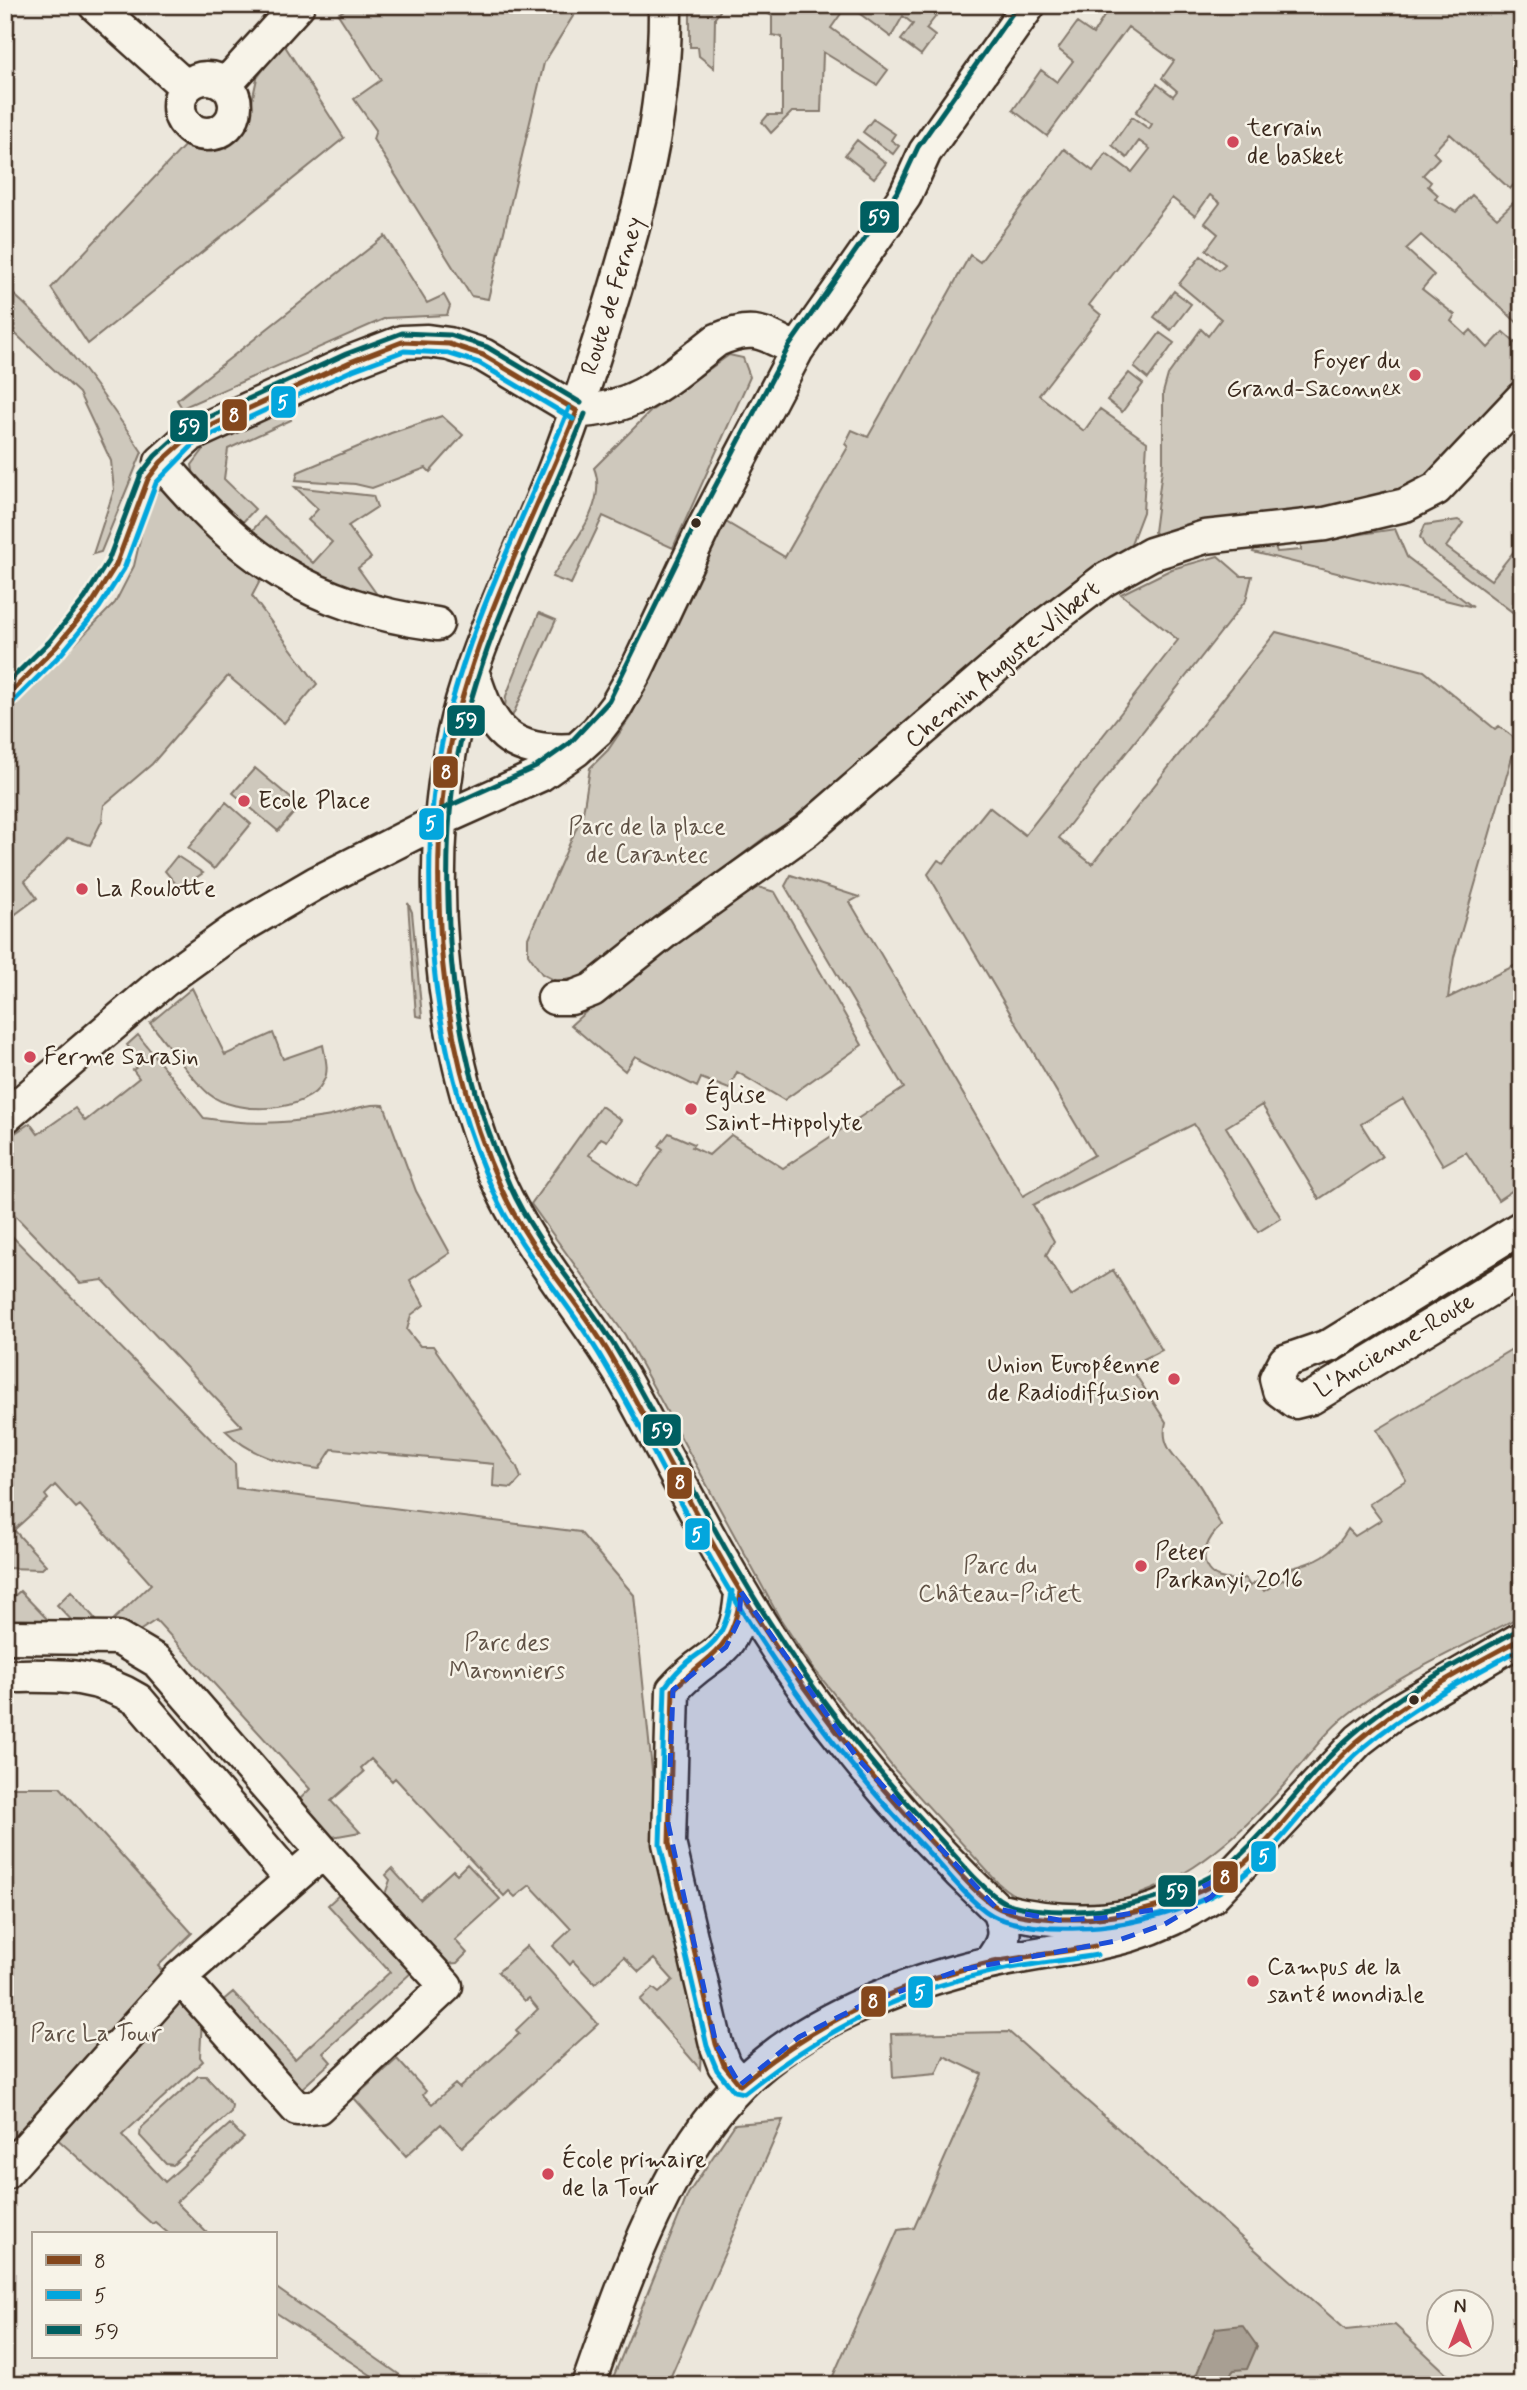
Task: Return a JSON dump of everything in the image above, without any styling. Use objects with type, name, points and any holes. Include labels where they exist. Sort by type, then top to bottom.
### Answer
[{"type":"street","points":[[95,5],[186,87]]},
{"type":"street","points":[[226,84],[298,5]]},
{"type":"street","name":"Route de Ferney","points":[[664,5],[662,74],[653,151],[636,223],[578,411],[472,670],[452,744],[442,819],[441,931],[451,1025],[470,1102],[498,1180],[530,1238],[604,1345],[741,1592],[785,1660],[879,1784],[997,1909]]},
{"type":"street","points":[[5,1117],[155,988],[223,939],[316,883],[442,819],[540,775],[576,750],[617,706],[704,527],[797,351],[905,196],[925,152],[1029,5]]},
{"type":"street","points":[[208,77],[226,84],[234,97],[233,116],[222,130],[204,134],[186,125],[179,111],[179,102],[186,87],[199,78],[208,77]]},
{"type":"street","points":[[437,624],[399,618],[340,602],[268,567],[222,528],[161,462],[191,435],[350,362],[401,342],[438,342],[483,355],[578,411],[628,404],[717,341],[733,333],[759,331],[797,351]]},
{"type":"street","name":"Chemin Auguste-Vilbert","points":[[554,998],[571,998],[592,990],[666,932],[807,830],[1038,630],[1104,580],[1151,554],[1205,537],[1325,524],[1405,505],[1436,489],[1522,398]]},
{"type":"street","points":[[472,670],[491,720],[506,737],[539,750],[576,750]]},
{"type":"street","name":"L'Ancienne-Route","points":[[1522,1227],[1331,1345],[1285,1361],[1276,1378],[1279,1390],[1295,1402],[1311,1398],[1522,1270]]},
{"type":"street","points":[[740,2085],[724,2065],[716,2044],[673,1864],[667,1823],[673,1690],[687,1674],[726,1647],[739,1620],[741,1592]]},
{"type":"street","points":[[5,1637],[118,1638],[157,1661],[323,1852],[446,1986],[318,2107],[297,2109],[180,1978]]},
{"type":"street","points":[[588,2385],[650,2226],[693,2146],[740,2085],[792,2042],[839,2016],[903,1989],[989,1964],[1116,1941],[1165,1924],[1211,1897],[1359,1740],[1394,1713],[1522,1639]]},
{"type":"street","points":[[726,1647],[754,1649],[785,1660]]},
{"type":"street","points":[[5,1676],[80,1677],[104,1682],[138,1700],[292,1879]]},
{"type":"street","points":[[5,2173],[180,1978],[323,1852]]},
{"type":"street","points":[[997,1909],[1028,1917],[1059,1920],[1129,1914],[1157,1909],[1237,1870]]},
{"type":"street","points":[[989,1964],[1003,1947],[1006,1928],[997,1909]]},
{"type":"highlighted area","points":[[741,1592],[858,1759],[997,1909],[1059,1920],[1102,1918],[1157,1909],[1237,1870],[1211,1897],[1165,1924],[1116,1941],[960,1970],[864,2004],[799,2037],[740,2085],[716,2044],[668,1823],[673,1690],[726,1647],[739,1620]]},
{"type":"green space","points":[[341,5],[580,5],[544,63],[488,299],[471,296],[373,139],[376,130],[354,99],[381,80],[338,14],[344,10]]},
{"type":"green space","points":[[690,5],[716,5],[720,11],[715,18],[714,68],[699,56],[698,47],[690,47]]},
{"type":"green space","points":[[753,5],[847,5],[831,28],[888,70],[877,85],[823,52],[821,112],[792,112],[771,133],[762,122],[768,115],[782,115],[782,37],[772,35],[772,16]]},
{"type":"green space","points":[[848,5],[920,5],[936,16],[926,29],[935,36],[921,55],[901,40],[913,24],[903,16],[891,37]]},
{"type":"green space","name":"Parc de la place de Carantec","points":[[1111,5],[1522,5],[1522,175],[1510,189],[1450,134],[1433,152],[1439,158],[1423,175],[1431,182],[1428,186],[1438,195],[1435,199],[1456,212],[1472,195],[1497,218],[1513,203],[1522,202],[1522,327],[1421,235],[1406,249],[1434,275],[1422,289],[1455,315],[1451,321],[1466,335],[1471,330],[1488,348],[1503,332],[1522,349],[1522,382],[1447,463],[1410,486],[1378,498],[1303,516],[1159,537],[1154,532],[1163,462],[1163,393],[1168,375],[1201,329],[1208,336],[1221,319],[1179,284],[1201,256],[1219,270],[1225,264],[1206,250],[1218,234],[1205,223],[1220,203],[1210,195],[1195,216],[1172,198],[1089,305],[1101,315],[1039,395],[1084,431],[1100,409],[1147,442],[1143,512],[1130,546],[1097,568],[805,813],[768,835],[580,978],[556,981],[542,974],[528,954],[528,938],[583,813],[590,768],[608,750],[631,716],[724,521],[785,557],[848,447],[845,444],[852,430],[868,437],[970,255],[980,262],[1064,149],[1093,171],[1106,153],[1132,172],[1150,149],[1139,141],[1127,158],[1112,145],[1132,117],[1149,129],[1152,124],[1136,112],[1157,84],[1173,96],[1177,91],[1162,78],[1174,61],[1128,27],[1047,136],[1013,110],[1041,70],[1057,82],[1073,61],[1058,49],[1077,23],[1093,34]]},
{"type":"green space","points":[[283,43],[344,138],[88,344],[51,288],[184,146],[204,151],[222,149],[246,129],[257,78]]},
{"type":"green space","points":[[873,119],[895,134],[891,140],[899,146],[893,154],[863,132]]},
{"type":"green space","points":[[857,140],[886,163],[874,178],[845,155]]},
{"type":"green space","points":[[385,236],[427,303],[444,295],[450,306],[447,315],[386,318],[182,408],[177,400]]},
{"type":"green space","points":[[5,287],[62,344],[96,386],[142,452],[101,552],[93,554],[114,490],[111,461],[79,393],[5,324]]},
{"type":"green space","points":[[1174,291],[1191,304],[1171,330],[1154,317]]},
{"type":"green space","points":[[1160,333],[1174,343],[1148,379],[1134,367]]},
{"type":"green space","points":[[729,355],[743,358],[750,377],[673,548],[603,516],[571,584],[552,577],[592,510],[597,482],[594,468],[651,411]]},
{"type":"green space","points":[[1129,373],[1143,384],[1122,412],[1107,400]]},
{"type":"green space","points":[[286,410],[291,420],[228,449],[224,479],[255,509],[240,525],[195,481],[192,465],[207,445]]},
{"type":"green space","points":[[442,416],[463,435],[430,472],[426,468],[372,488],[355,484],[296,480],[298,472],[391,433]]},
{"type":"green space","points":[[295,487],[373,496],[377,507],[348,526],[371,558],[358,568],[378,596],[318,583],[250,533],[264,517],[313,563],[332,542],[308,520],[318,509]]},
{"type":"green space","points":[[164,488],[262,577],[252,596],[317,684],[284,723],[228,676],[152,764],[104,805],[102,821],[90,845],[68,838],[25,881],[37,898],[5,922],[5,715],[115,603],[134,566],[145,518],[158,490]]},
{"type":"green space","points":[[1458,520],[1463,523],[1446,547],[1491,580],[1514,551],[1517,553],[1522,547],[1522,604],[1515,614],[1425,546],[1420,537],[1425,525]]},
{"type":"green space","points":[[1395,529],[1407,557],[1473,607],[1253,552],[1255,548],[1275,546],[1277,552],[1301,550],[1301,543]]},
{"type":"green space","name":"Parc du Château-Pictet","points":[[1218,556],[1241,576],[1252,576],[1246,600],[1059,838],[1092,864],[1276,632],[1424,671],[1495,729],[1499,726],[1517,740],[1454,957],[1448,998],[1522,962],[1515,1002],[1517,1041],[1522,1064],[1522,1184],[1498,1200],[1466,1152],[1443,1165],[1403,1099],[1361,1124],[1382,1157],[1319,1199],[1262,1105],[1226,1127],[1281,1218],[1258,1232],[1194,1124],[1033,1205],[1054,1241],[1046,1255],[1071,1296],[1113,1270],[1162,1350],[1130,1366],[1166,1422],[1165,1439],[1168,1446],[1202,1489],[1221,1526],[1206,1547],[1206,1566],[1211,1573],[1219,1577],[1245,1578],[1250,1586],[1258,1581],[1264,1591],[1291,1575],[1288,1569],[1316,1560],[1330,1551],[1348,1529],[1355,1536],[1381,1520],[1369,1504],[1406,1480],[1377,1430],[1522,1343],[1522,1615],[1409,1674],[1366,1700],[1322,1739],[1284,1785],[1241,1830],[1194,1867],[1141,1894],[1112,1902],[1081,1907],[1047,1906],[1026,1901],[998,1883],[894,1769],[813,1668],[779,1617],[625,1335],[531,1204],[601,1106],[621,1120],[607,1141],[601,1138],[589,1155],[637,1186],[663,1149],[659,1146],[669,1133],[694,1144],[692,1147],[709,1155],[731,1135],[783,1168],[904,1088],[785,886],[791,875],[859,897],[850,902],[1023,1196],[1094,1155],[928,874],[938,860],[944,863],[989,807],[1025,835],[1178,640],[1121,594],[1172,569]]},
{"type":"green space","points":[[539,613],[556,620],[511,719],[505,708],[506,696]]},
{"type":"green space","points":[[255,768],[300,806],[278,831],[233,793]]},
{"type":"green space","points":[[226,802],[251,824],[214,869],[188,848]]},
{"type":"green space","points":[[177,856],[203,873],[180,889],[165,871]]},
{"type":"green space","points":[[758,887],[775,892],[862,1045],[784,1100],[737,1072],[729,1089],[701,1078],[697,1087],[635,1056],[625,1071],[571,1025],[660,950]]},
{"type":"green space","points":[[408,903],[412,912],[422,1017],[416,1016]]},
{"type":"green space","points":[[192,988],[225,1055],[273,1033],[283,1059],[323,1045],[327,1069],[323,1082],[315,1093],[302,1100],[269,1108],[235,1105],[220,1101],[209,1094],[150,1023]]},
{"type":"green space","points":[[138,1035],[204,1118],[250,1123],[279,1122],[333,1116],[368,1106],[384,1105],[416,1191],[450,1253],[410,1280],[424,1305],[411,1315],[407,1330],[420,1346],[433,1346],[517,1467],[521,1478],[512,1488],[493,1486],[494,1464],[332,1449],[319,1469],[280,1461],[246,1446],[225,1430],[242,1426],[103,1280],[80,1283],[5,1205],[5,1140],[30,1123],[38,1134],[75,1108],[85,1121],[139,1078],[133,1070],[141,1064],[127,1045]]},
{"type":"green space","name":"Parc des Maronniers","points":[[5,1229],[235,1464],[236,1488],[580,1532],[634,1595],[660,1848],[702,2030],[700,2069],[640,2000],[653,1988],[659,1993],[673,1980],[654,1959],[639,1972],[624,1957],[595,1984],[573,1961],[570,1965],[553,1946],[571,1929],[530,1885],[515,1897],[509,1891],[504,1896],[395,1778],[392,1781],[371,1759],[361,1768],[364,1772],[331,1801],[360,1832],[327,1838],[296,1803],[310,1789],[156,1620],[133,1635],[110,1623],[151,1584],[80,1505],[76,1508],[55,1485],[45,1495],[48,1499],[14,1530],[46,1565],[42,1569],[5,1568]]},
{"type":"green space","points":[[20,1591],[51,1623],[5,1626],[5,1604]]},
{"type":"green space","points":[[71,1591],[103,1628],[78,1627],[57,1605]]},
{"type":"green space","name":"Parc La Tour","points":[[5,1787],[60,1787],[192,1933],[158,1966],[202,2017],[200,2057],[203,2061],[122,2135],[165,2182],[230,2124],[244,2138],[176,2202],[206,2232],[167,2232],[155,2222],[152,2224],[54,2136],[5,2163]]},
{"type":"green space","points":[[467,1864],[500,1899],[455,1940],[467,1953],[457,1963],[446,1964],[383,1900],[390,1880],[386,1875],[392,1869],[420,1900],[453,1870],[457,1874]]},
{"type":"green space","points":[[340,1894],[412,1972],[323,2053],[331,2062],[300,2090],[221,2002],[233,1992],[295,2059],[390,1972],[328,1905]]},
{"type":"green space","points":[[527,1946],[598,2024],[462,2147],[441,2124],[406,2156],[354,2098],[397,2059],[426,2091],[423,2095],[432,2104],[455,2084],[459,2088],[519,2034],[516,2030],[538,2009],[529,1998],[525,2001],[498,1972]]},
{"type":"green space","points":[[1009,2032],[1346,2330],[1395,2325],[1426,2354],[1426,2358],[1430,2358],[1459,2385],[829,2385],[898,2230],[914,2228],[982,2074],[944,2056],[936,2074],[893,2078],[891,2034]]},
{"type":"green space","points":[[198,2076],[206,2076],[232,2105],[231,2112],[173,2165],[166,2164],[140,2136],[141,2128]]},
{"type":"green space","points":[[783,2120],[667,2385],[610,2385],[688,2194],[735,2124]]},
{"type":"green space","points":[[276,2288],[414,2385],[386,2385],[276,2313]]},
{"type":"shaded area","points":[[1242,2325],[1257,2346],[1247,2369],[1234,2370],[1221,2385],[1192,2385],[1216,2328]]},
{"type":"transit line","name":"59","points":[[438,811],[536,767],[570,743],[609,701],[696,523],[789,346],[897,192],[918,147],[1018,5]]},
{"type":"transit line","name":"59","points":[[5,685],[50,641],[85,598],[108,561],[141,474],[155,456],[187,427],[346,354],[402,333],[450,335],[487,347],[581,403]]},
{"type":"transit line","name":"8","points":[[5,698],[56,647],[92,603],[116,565],[148,479],[161,462],[191,435],[350,362],[402,342],[449,344],[483,355],[577,411]]},
{"type":"transit line","name":"5","points":[[11,704],[62,653],[99,608],[124,569],[156,483],[196,442],[353,370],[404,351],[447,353],[479,363],[573,419]]},
{"type":"transit line","name":"5","points":[[569,408],[478,623],[462,667],[439,758],[431,827],[430,897],[435,976],[445,1040],[470,1133],[505,1215],[602,1359],[732,1595],[824,1730],[875,1794],[962,1890],[989,1914],[1017,1924],[1038,1927],[1099,1927],[1188,1906],[1228,1887],[1260,1860],[1332,1778],[1382,1732],[1420,1706],[1522,1648]]},
{"type":"transit line","name":"8","points":[[577,411],[486,625],[458,714],[448,759],[440,828],[439,897],[444,976],[454,1039],[479,1131],[513,1212],[539,1254],[597,1334],[739,1589],[830,1723],[881,1787],[967,1882],[994,1906],[1011,1913],[1037,1918],[1112,1916],[1157,1907],[1179,1899],[1200,1891],[1236,1870],[1267,1841],[1339,1758],[1374,1727],[1436,1686],[1522,1638]]},
{"type":"transit line","name":"59","points":[[585,414],[496,626],[467,714],[457,759],[449,827],[448,896],[453,973],[462,1036],[487,1127],[521,1208],[617,1350],[739,1572],[831,1711],[883,1776],[970,1873],[996,1897],[1012,1905],[1056,1911],[1113,1908],[1158,1898],[1219,1871],[1251,1845],[1322,1764],[1372,1718],[1432,1678],[1518,1630]]},
{"type":"transit line","name":"5","points":[[732,1591],[723,1629],[707,1648],[676,1672],[665,1687],[660,1844],[707,2046],[717,2070],[734,2091],[744,2093],[831,2033],[922,1991],[1004,1969],[1097,1955]]},
{"type":"transit line","name":"8","points":[[741,1592],[737,1612],[726,1640],[673,1690],[669,1843],[716,2044],[724,2065],[740,2085],[796,2043],[826,2025],[921,1982],[989,1963],[1095,1946]]},
{"type":"place","name":"terrain de basket","points":[[1233,142]]},
{"type":"place","name":"Foyer du Grand-Saconnex","points":[[1415,375]]},
{"type":"place","name":"Ecole Place","points":[[244,801]]},
{"type":"place","name":"La Roulotte","points":[[82,889]]},
{"type":"place","name":"Ferme Sarasin","points":[[30,1057]]},
{"type":"place","name":"Église Saint-Hippolyte","points":[[691,1109]]},
{"type":"place","name":"Union Européenne de Radiodiffusion","points":[[1174,1379]]},
{"type":"place","name":"Peter Parkanyi, 2016","points":[[1141,1566]]},
{"type":"place","name":"Campus de la santé mondiale","points":[[1253,1981]]},
{"type":"place","name":"École primaire de la Tour","points":[[548,2174]]}]
